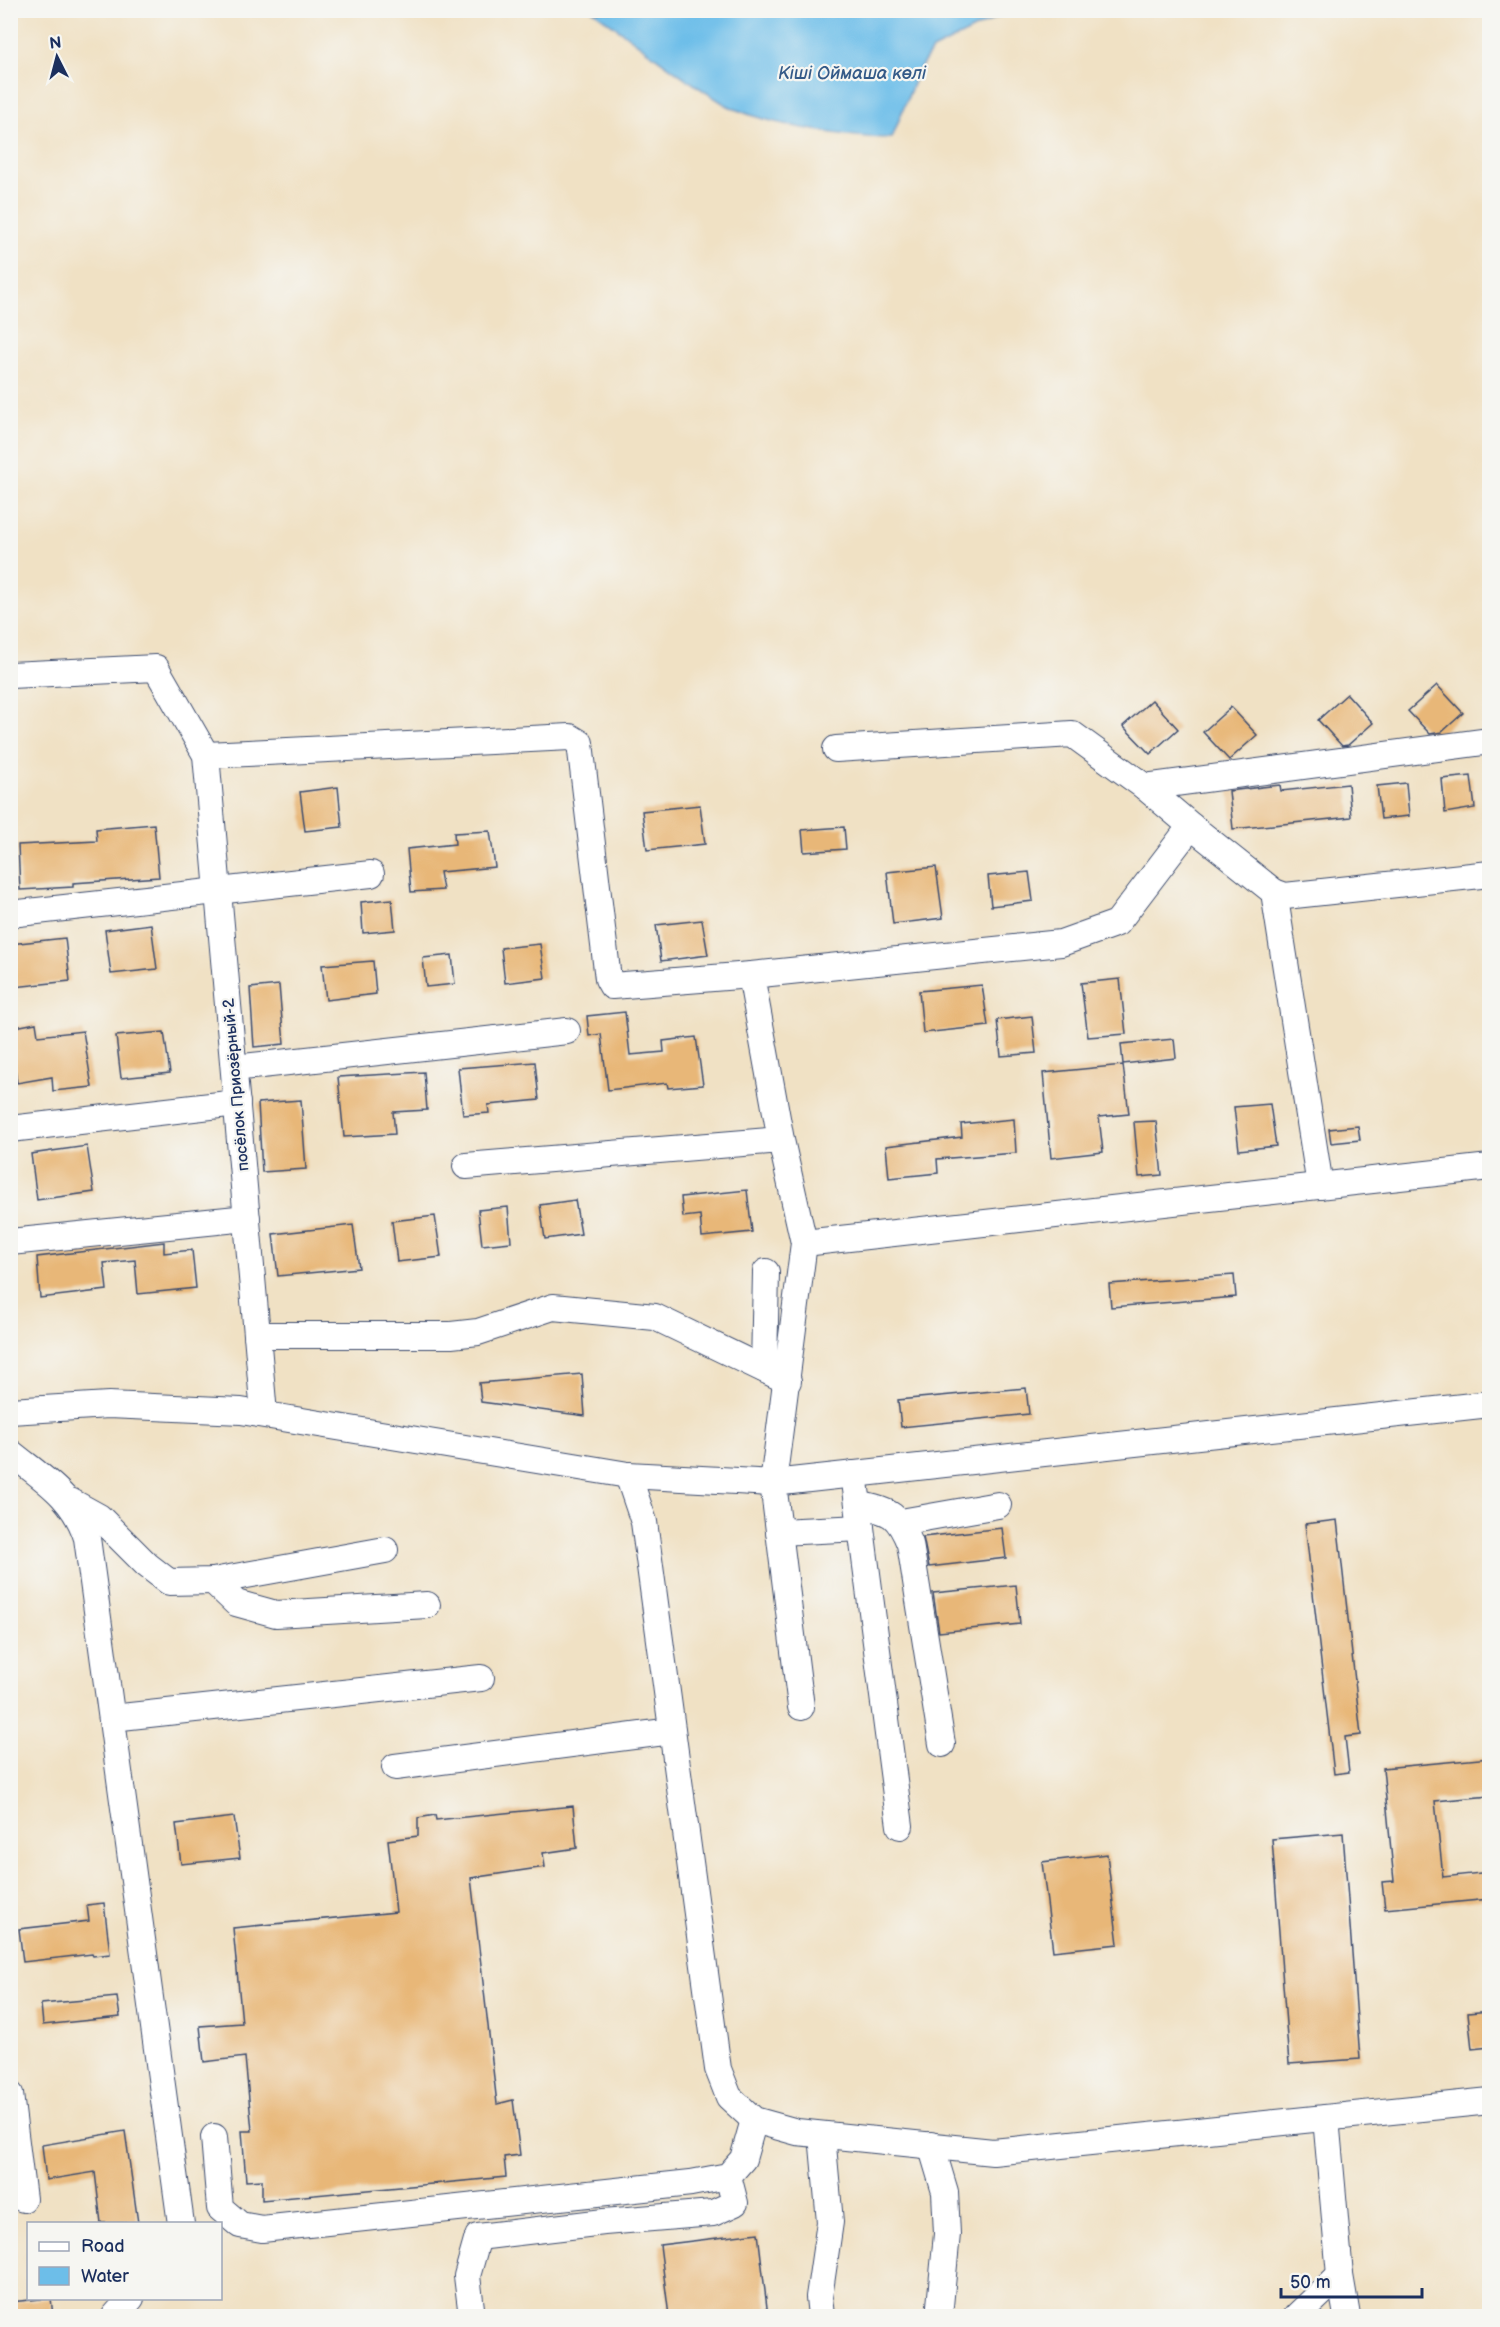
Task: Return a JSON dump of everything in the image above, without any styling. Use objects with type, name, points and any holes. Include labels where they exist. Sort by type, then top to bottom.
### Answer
[{"type":"street","points":[[10,675],[156,668],[206,755],[570,737],[580,743],[608,979],[612,986],[751,975],[1061,944],[1117,923],[1191,826]]},
{"type":"street","points":[[836,749],[1072,734],[1145,787],[1274,892],[1285,896],[1490,874]]},
{"type":"street","points":[[1145,787],[1490,741]]},
{"type":"street","name":"посёлок Приозёрный-2","points":[[206,755],[264,1414]]},
{"type":"street","points":[[10,914],[371,874]]},
{"type":"street","points":[[1274,892],[1320,1186]]},
{"type":"street","points":[[751,975],[781,1140],[804,1244],[788,1381],[773,1482],[801,1707]]},
{"type":"street","points":[[234,1068],[567,1031]]},
{"type":"street","points":[[10,1129],[237,1103]]},
{"type":"street","points":[[466,1166],[781,1140]]},
{"type":"street","points":[[804,1244],[1490,1167]]},
{"type":"street","points":[[10,1242],[247,1218]]},
{"type":"street","points":[[764,1369],[766,1272]]},
{"type":"street","points":[[257,1335],[451,1335],[478,1332],[553,1307],[656,1317],[788,1381]]},
{"type":"street","points":[[10,1411],[109,1405],[241,1411],[628,1475],[773,1482],[1490,1404]]},
{"type":"street","points":[[10,1452],[70,1501],[99,1517],[147,1565],[169,1582],[213,1581],[385,1550]]},
{"type":"street","points":[[854,1474],[900,1826]]},
{"type":"street","points":[[628,1475],[644,1522],[718,2069],[729,2097],[754,2120],[797,2132],[993,2152],[1490,2101]]},
{"type":"street","points":[[70,1501],[81,1518],[87,1538],[181,2222]]},
{"type":"street","points":[[901,1522],[998,1505]]},
{"type":"street","points":[[779,1532],[889,1512],[901,1522],[910,1544],[942,1744]]},
{"type":"street","points":[[213,1581],[236,1603],[276,1614],[428,1605]]},
{"type":"street","points":[[112,1718],[481,1678]]},
{"type":"street","points":[[395,1767],[672,1731]]},
{"type":"street","points":[[10,2094],[23,2199]]},
{"type":"street","points":[[1326,2118],[1340,2275],[1347,2316]]},
{"type":"street","points":[[214,2138],[220,2208],[240,2225],[262,2229],[691,2183],[728,2176],[743,2159],[754,2120]]},
{"type":"street","points":[[821,2316],[819,2297],[830,2222],[822,2135]]},
{"type":"street","points":[[931,2145],[945,2192],[947,2234],[939,2316]]},
{"type":"street","points":[[472,2316],[467,2276],[478,2237],[604,2222],[713,2213],[735,2203],[728,2176]]},
{"type":"street","points":[[1297,2316],[1340,2275]]},
{"type":"street","points":[[116,2316],[129,2300]]},
{"type":"water","name":"Кіші Оймаша көлi","points":[[593,11],[1010,11],[932,50],[918,71],[892,138],[805,128],[739,111],[690,81]]},
{"type":"building","points":[[1437,685],[1463,713],[1442,732],[1430,734],[1408,711]]},
{"type":"building","points":[[1347,694],[1373,723],[1348,745],[1342,746],[1318,720]]},
{"type":"building","points":[[1152,700],[1178,729],[1150,754],[1123,726]]},
{"type":"building","points":[[1231,707],[1257,735],[1229,760],[1203,732]]},
{"type":"building","points":[[1471,776],[1475,808],[1445,813],[1442,779]]},
{"type":"building","points":[[1406,783],[1409,816],[1381,819],[1377,786]]},
{"type":"building","points":[[1348,784],[1351,817],[1233,829],[1229,791],[1280,785],[1281,791]]},
{"type":"building","points":[[338,787],[342,827],[305,831],[300,792]]},
{"type":"building","points":[[700,805],[705,844],[647,850],[642,811]]},
{"type":"building","points":[[154,824],[159,877],[73,883],[73,887],[20,890],[18,845],[97,841],[96,829]]},
{"type":"building","points":[[844,827],[846,849],[804,852],[802,830]]},
{"type":"building","points":[[490,831],[495,867],[440,872],[443,890],[411,892],[407,849],[455,844],[454,833]]},
{"type":"building","points":[[936,867],[943,918],[893,924],[887,872]]},
{"type":"building","points":[[1029,872],[1033,901],[991,906],[988,876]]},
{"type":"building","points":[[392,899],[395,930],[363,933],[361,902]]},
{"type":"building","points":[[702,920],[708,955],[661,961],[656,925]]},
{"type":"building","points":[[151,924],[157,969],[111,974],[105,930]]},
{"type":"building","points":[[65,938],[70,981],[14,987],[10,944]]},
{"type":"building","points":[[540,944],[545,978],[505,983],[501,948]]},
{"type":"building","points":[[452,955],[455,984],[426,987],[423,958]]},
{"type":"building","points":[[373,961],[376,994],[326,1000],[322,965]]},
{"type":"building","points":[[1120,979],[1126,1034],[1088,1037],[1081,983]]},
{"type":"building","points":[[279,985],[284,1044],[254,1047],[250,988]]},
{"type":"building","points":[[982,985],[988,1026],[923,1033],[919,991]]},
{"type":"building","points":[[625,1012],[630,1055],[664,1052],[663,1041],[696,1037],[703,1085],[668,1088],[667,1083],[608,1090],[601,1034],[589,1036],[587,1016]]},
{"type":"building","points":[[1032,1016],[1036,1053],[1001,1056],[997,1020]]},
{"type":"building","points":[[36,1023],[38,1036],[83,1031],[92,1087],[53,1091],[52,1077],[17,1083],[14,1060],[10,1060],[10,1028]]},
{"type":"building","points":[[164,1032],[170,1073],[121,1078],[116,1036]]},
{"type":"building","points":[[1174,1039],[1176,1058],[1123,1064],[1121,1044]]},
{"type":"building","points":[[535,1062],[539,1100],[488,1105],[489,1113],[463,1115],[458,1068]]},
{"type":"building","points":[[1123,1065],[1129,1114],[1099,1117],[1103,1152],[1051,1158],[1043,1073]]},
{"type":"building","points":[[424,1072],[427,1110],[393,1112],[395,1134],[344,1137],[338,1077]]},
{"type":"building","points":[[301,1100],[306,1169],[262,1172],[258,1103]]},
{"type":"building","points":[[1270,1104],[1276,1146],[1239,1150],[1234,1107]]},
{"type":"building","points":[[1014,1119],[1016,1153],[937,1159],[938,1173],[889,1178],[886,1146],[962,1137],[961,1124]]},
{"type":"building","points":[[1156,1121],[1162,1175],[1139,1177],[1134,1122]]},
{"type":"building","points":[[1358,1126],[1360,1140],[1331,1143],[1329,1129]]},
{"type":"building","points":[[87,1146],[94,1192],[37,1200],[31,1154]]},
{"type":"building","points":[[747,1190],[752,1232],[702,1237],[700,1215],[683,1217],[681,1197]]},
{"type":"building","points":[[575,1200],[581,1234],[545,1239],[540,1205]]},
{"type":"building","points":[[508,1207],[511,1242],[482,1245],[478,1210]]},
{"type":"building","points":[[435,1216],[441,1257],[397,1262],[392,1221]]},
{"type":"building","points":[[353,1225],[359,1268],[278,1276],[273,1234]]},
{"type":"building","points":[[164,1242],[164,1253],[192,1250],[196,1288],[138,1294],[135,1260],[104,1263],[107,1290],[40,1298],[37,1257]]},
{"type":"building","points":[[1234,1275],[1236,1297],[1111,1307],[1109,1284]]},
{"type":"building","points":[[582,1374],[585,1416],[481,1402],[479,1383]]},
{"type":"building","points":[[1026,1388],[1029,1414],[901,1427],[898,1400]]},
{"type":"building","points":[[1337,1520],[1361,1735],[1345,1737],[1349,1772],[1334,1774],[1305,1524]]},
{"type":"building","points":[[1002,1528],[1006,1558],[929,1567],[923,1537]]},
{"type":"building","points":[[1016,1585],[1020,1624],[939,1632],[933,1593]]},
{"type":"building","points":[[1490,1758],[1490,1796],[1435,1801],[1443,1877],[1490,1872],[1490,1899],[1385,1909],[1382,1882],[1394,1881],[1383,1768]]},
{"type":"building","points":[[573,1806],[577,1848],[543,1853],[545,1867],[471,1878],[497,2104],[513,2100],[520,2155],[504,2157],[506,2177],[262,2200],[262,2180],[246,2181],[242,2131],[252,2131],[245,2057],[204,2062],[200,2026],[242,2023],[233,1928],[396,1912],[388,1840],[418,1836],[418,1818],[435,1815],[436,1820]]},
{"type":"building","points":[[234,1817],[240,1858],[181,1864],[176,1824]]},
{"type":"building","points":[[1343,1833],[1360,2059],[1289,2064],[1272,1839]]},
{"type":"building","points":[[1107,1854],[1118,1944],[1053,1951],[1042,1862]]},
{"type":"building","points":[[104,1903],[110,1954],[23,1962],[19,1929],[89,1921],[87,1905]]},
{"type":"building","points":[[117,1997],[120,2017],[43,2025],[41,2004]]},
{"type":"building","points":[[1490,2011],[1490,2047],[1472,2049],[1468,2013]]},
{"type":"building","points":[[125,2131],[138,2222],[101,2222],[95,2172],[46,2180],[42,2145]]},
{"type":"building","points":[[758,2233],[768,2316],[669,2316],[660,2245]]},
{"type":"building","points":[[51,2300],[53,2316],[10,2316],[10,2302]]}]
